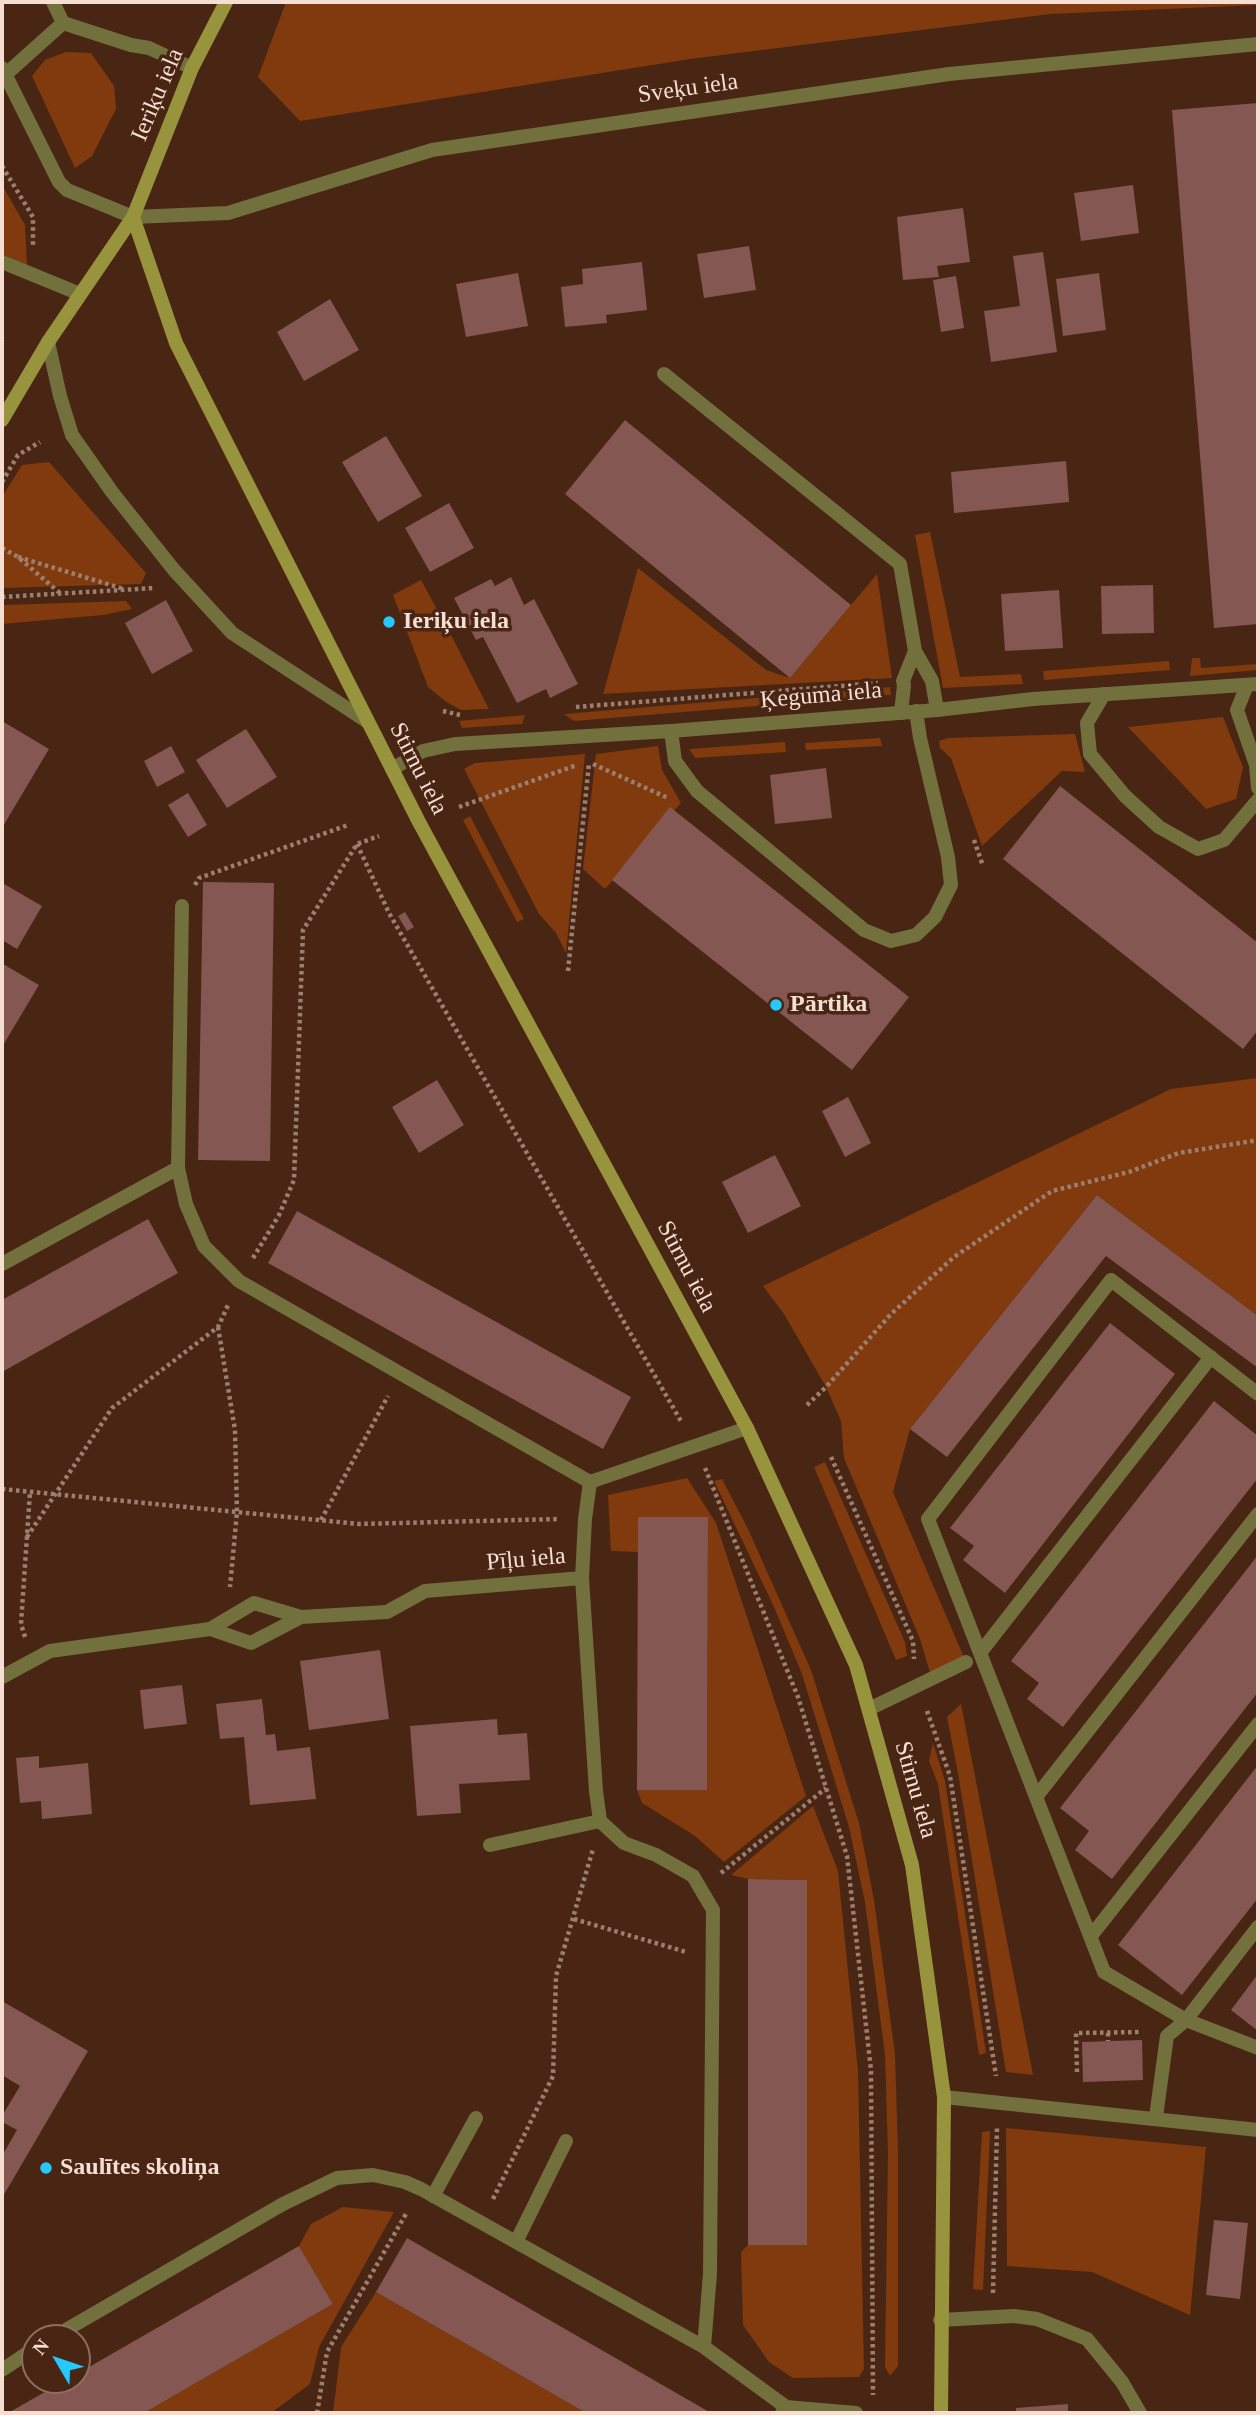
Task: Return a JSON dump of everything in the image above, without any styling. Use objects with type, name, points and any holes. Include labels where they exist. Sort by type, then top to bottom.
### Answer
[{"type":"street","points":[[53,2],[63,23],[149,47],[192,68]]},
{"type":"street","name":"Ieriķu iela","points":[[2,420],[48,342],[133,217],[192,68],[226,2]]},
{"type":"street","points":[[63,23],[3,72],[59,181],[67,190],[133,217]]},
{"type":"street","name":"Sveķu iela","points":[[133,217],[228,213],[432,150],[949,74],[1258,44]]},
{"type":"street","name":"Stirnu iela","points":[[133,217],[176,344],[392,769],[747,1428],[856,1665],[912,1865],[944,2097],[941,2413]]},
{"type":"street","points":[[2,262],[80,294]]},
{"type":"street","points":[[48,342],[72,435],[112,492],[174,570],[232,633],[368,722]]},
{"type":"street","points":[[664,374],[900,564],[915,650],[932,681],[937,710]]},
{"type":"street","points":[[901,713],[903,681],[915,650]]},
{"type":"street","points":[[1252,684],[1237,710],[1256,765],[1258,788]]},
{"type":"street","name":"Ķeguma iela","points":[[392,769],[422,751],[455,744],[671,731],[1252,684]]},
{"type":"street","points":[[1104,694],[1087,723],[1090,754],[1125,796],[1159,827],[1198,849],[1224,840],[1258,800]]},
{"type":"street","points":[[671,731],[675,761],[697,791],[864,930],[891,941],[916,935],[934,916],[951,885],[948,857],[916,711]]},
{"type":"street","points":[[182,906],[178,1168],[186,1204],[204,1247],[239,1281],[590,1482],[747,1428]]},
{"type":"street","points":[[2,1265],[178,1168]]},
{"type":"street","points":[[1258,1394],[1111,1279],[928,1519],[1104,1972],[1186,2020],[1258,2048]]},
{"type":"street","points":[[980,1653],[1211,1357]]},
{"type":"street","name":"Pīļu iela","points":[[2,1677],[50,1651],[210,1629],[254,1603],[300,1617],[387,1612],[425,1591],[582,1578],[590,1482]]},
{"type":"street","points":[[1036,1797],[1258,1514]]},
{"type":"street","points":[[582,1578],[600,1821],[624,1843],[656,1855],[693,1876],[713,1910],[710,2274],[704,2347]]},
{"type":"street","name":"Pīļu iela","points":[[210,1629],[251,1643],[300,1617]]},
{"type":"street","points":[[869,1709],[966,1662]]},
{"type":"street","points":[[1091,1936],[1258,1724]]},
{"type":"street","points":[[490,1844],[600,1821]]},
{"type":"street","points":[[1156,2117],[1167,2036],[1186,2020],[1258,1927]]},
{"type":"street","points":[[944,2097],[1156,2117],[1258,2130]]},
{"type":"street","points":[[427,2192],[476,2118]]},
{"type":"street","points":[[516,2242],[566,2141]]},
{"type":"street","points":[[76,2324],[283,2204],[337,2178],[373,2175],[405,2182],[427,2192],[704,2347],[784,2410],[856,2413]]},
{"type":"street","points":[[940,2320],[1014,2316],[1037,2319],[1087,2339],[1122,2382],[1140,2413]]},
{"type":"street","points":[[2,2370],[21,2357]]},
{"type":"path","points":[[2,166],[33,217],[33,276]]},
{"type":"path","points":[[2,482],[18,455],[40,442]]},
{"type":"path","points":[[2,548],[18,557],[61,594]]},
{"type":"path","points":[[18,557],[127,590]]},
{"type":"path","points":[[2,597],[159,588]]},
{"type":"path","points":[[573,707],[903,681]]},
{"type":"path","points":[[443,711],[464,716]]},
{"type":"path","points":[[459,807],[601,760]]},
{"type":"path","points":[[589,762],[668,798],[697,791]]},
{"type":"path","points":[[568,971],[589,762]]},
{"type":"path","points":[[182,906],[199,878],[348,825]]},
{"type":"path","points":[[239,1281],[279,1215],[294,1180],[303,930],[357,844],[379,836]]},
{"type":"path","points":[[357,844],[396,925],[695,1446],[797,1697],[847,1856],[871,2070],[873,2404]]},
{"type":"path","points":[[807,1405],[891,1314],[954,1257],[1052,1191],[1129,1172],[1179,1153],[1258,1140]]},
{"type":"path","points":[[27,1536],[112,1408],[218,1327],[236,1430],[237,1512],[227,1619]]},
{"type":"path","points":[[320,1521],[401,1373]]},
{"type":"path","points":[[831,1457],[913,1641],[917,1686],[950,1776],[997,2081],[992,2318]]},
{"type":"path","points":[[2,1489],[359,1524],[585,1519]]},
{"type":"path","points":[[30,1492],[21,1624],[32,1660]]},
{"type":"path","points":[[721,1873],[826,1788]]},
{"type":"path","points":[[482,2223],[553,2076],[556,1976],[600,1821]]},
{"type":"path","points":[[574,1919],[713,1960]]},
{"type":"path","points":[[1077,2072],[1076,2033],[1153,2032]]},
{"type":"path","points":[[1108,2033],[1108,2041]]},
{"type":"path","points":[[317,2413],[327,2352],[427,2192]]},
{"type":"shaded area","points":[[286,2],[1258,2],[1258,5],[1050,14],[690,59],[300,121],[258,77]]},
{"type":"shaded area","points":[[66,52],[91,53],[114,86],[116,109],[92,156],[75,168],[32,76],[45,60]]},
{"type":"shaded area","points":[[2,185],[25,225],[27,265],[2,254]]},
{"type":"shaded area","points":[[49,462],[146,573],[141,584],[2,588],[2,497],[22,465]]},
{"type":"shaded area","points":[[930,532],[960,677],[1021,674],[1023,684],[943,688],[915,535]]},
{"type":"shaded area","points":[[638,568],[766,670],[790,678],[877,574],[892,678],[603,694]]},
{"type":"shaded area","points":[[421,580],[489,709],[461,710],[428,687],[393,595]]},
{"type":"shaded area","points":[[126,601],[132,609],[103,615],[2,624],[2,605]]},
{"type":"shaded area","points":[[1192,658],[1200,658],[1201,668],[1258,664],[1258,670],[1190,676]]},
{"type":"shaded area","points":[[1169,661],[1170,670],[1044,680],[1043,671]]},
{"type":"shaded area","points":[[890,687],[891,695],[574,721],[564,714]]},
{"type":"shaded area","points":[[525,715],[522,724],[462,728],[459,721]]},
{"type":"shaded area","points":[[1223,717],[1243,767],[1236,799],[1206,809],[1128,727]]},
{"type":"shaded area","points":[[1075,734],[1085,772],[1062,771],[982,846],[951,758],[940,748],[939,741],[948,738]]},
{"type":"shaded area","points":[[880,738],[882,746],[806,750],[805,743]]},
{"type":"shaded area","points":[[785,742],[786,752],[695,758],[689,749]]},
{"type":"shaded area","points":[[658,746],[662,770],[681,803],[605,889],[583,869],[596,754]]},
{"type":"shaded area","points":[[585,754],[566,953],[556,933],[539,914],[464,769],[475,763]]},
{"type":"shaded area","points":[[470,816],[524,919],[517,922],[463,820]]},
{"type":"shaded area","points":[[1258,1078],[1258,1316],[1097,1195],[910,1429],[893,1492],[966,1662],[932,1679],[920,1639],[844,1458],[841,1421],[826,1387],[784,1314],[763,1286],[1171,1089]]},
{"type":"shaded area","points":[[825,1462],[905,1642],[907,1656],[896,1660],[814,1467]]},
{"type":"shaded area","points":[[687,1478],[716,1523],[806,1796],[724,1862],[695,1836],[642,1803],[637,1790],[707,1790],[708,1517],[638,1517],[638,1552],[611,1551],[608,1495]]},
{"type":"shaded area","points":[[722,1479],[748,1529],[811,1670],[859,1823],[874,1900],[895,2054],[898,2366],[890,2376],[885,2367],[888,2152],[885,2055],[865,1902],[849,1827],[802,1674],[774,1607],[714,1481]]},
{"type":"shaded area","points":[[961,1704],[1033,2075],[1006,2072],[947,1717]]},
{"type":"shaded area","points":[[933,1743],[945,1781],[986,2053],[979,2055],[938,1784],[929,1761]]},
{"type":"shaded area","points":[[813,1806],[838,1871],[858,2071],[864,2369],[859,2377],[793,2378],[769,2362],[743,2325],[741,2252],[748,2245],[807,2245],[807,1880],[748,1879],[731,1875]]},
{"type":"shaded area","points":[[1006,2128],[1206,2147],[1190,2315],[1092,2272],[1007,2266]]},
{"type":"shaded area","points":[[990,2131],[983,2290],[973,2289],[982,2132]]},
{"type":"shaded area","points":[[343,2207],[394,2212],[319,2347],[310,2384],[271,2413],[144,2413],[333,2304],[299,2246],[311,2224]]},
{"type":"shaded area","points":[[376,2292],[586,2413],[333,2413],[341,2347]]},
{"type":"building","points":[[1258,103],[1258,624],[1214,628],[1172,110]]},
{"type":"building","points":[[1133,185],[1139,233],[1081,241],[1074,193]]},
{"type":"building","points":[[963,208],[970,262],[937,266],[939,277],[903,280],[897,217]]},
{"type":"building","points":[[749,246],[756,290],[704,298],[697,254]]},
{"type":"building","points":[[1043,252],[1057,352],[991,362],[984,311],[1020,306],[1013,256]]},
{"type":"building","points":[[642,262],[647,310],[606,315],[607,323],[565,327],[561,287],[583,284],[582,269]]},
{"type":"building","points":[[518,273],[528,326],[466,337],[456,284]]},
{"type":"building","points":[[1099,273],[1106,330],[1063,336],[1056,279]]},
{"type":"building","points":[[956,276],[964,328],[941,332],[933,280]]},
{"type":"building","points":[[330,299],[359,350],[304,381],[277,332]]},
{"type":"building","points":[[625,420],[851,605],[790,678],[565,494]]},
{"type":"building","points":[[386,436],[422,496],[378,522],[342,462]]},
{"type":"building","points":[[1066,461],[1069,502],[954,513],[951,472]]},
{"type":"building","points":[[449,503],[474,548],[430,572],[405,528]]},
{"type":"building","points":[[511,577],[524,605],[534,599],[578,684],[550,698],[546,689],[517,703],[483,637],[476,640],[454,598],[491,579],[495,586]]},
{"type":"building","points":[[1153,585],[1154,633],[1102,634],[1101,586]]},
{"type":"building","points":[[1059,590],[1063,648],[1005,651],[1001,594]]},
{"type":"building","points":[[166,600],[193,651],[152,674],[125,623]]},
{"type":"building","points":[[2,721],[49,749],[2,828]]},
{"type":"building","points":[[246,729],[277,777],[227,808],[196,760]]},
{"type":"building","points":[[171,746],[185,772],[157,787],[144,761]]},
{"type":"building","points":[[826,768],[832,818],[775,824],[770,775]]},
{"type":"building","points":[[1060,786],[1258,943],[1258,1030],[1243,1049],[1003,859]]},
{"type":"building","points":[[188,793],[207,825],[188,837],[168,805]]},
{"type":"building","points":[[670,807],[909,997],[852,1070],[612,880]]},
{"type":"building","points":[[203,882],[274,883],[270,1161],[198,1160]]},
{"type":"building","points":[[4,884],[42,906],[17,949],[2,940]]},
{"type":"building","points":[[405,912],[414,927],[407,931],[398,916]]},
{"type":"building","points":[[3,964],[39,985],[2,1047],[2,967]]},
{"type":"building","points":[[437,1080],[464,1125],[419,1153],[392,1107]]},
{"type":"building","points":[[848,1097],[871,1143],[845,1157],[822,1111]]},
{"type":"building","points":[[775,1155],[801,1206],[748,1233],[722,1182]]},
{"type":"building","points":[[1097,1195],[1258,1316],[1258,1368],[1106,1256],[947,1457],[910,1429]]},
{"type":"building","points":[[297,1211],[631,1397],[603,1449],[268,1263]]},
{"type":"building","points":[[148,1219],[178,1273],[2,1372],[2,1300]]},
{"type":"building","points":[[1110,1323],[1175,1374],[1005,1593],[963,1560],[974,1546],[950,1528]]},
{"type":"building","points":[[1214,1401],[1258,1436],[1258,1478],[1063,1727],[1027,1699],[1039,1683],[1011,1661]]},
{"type":"building","points":[[638,1517],[708,1517],[707,1790],[637,1790]]},
{"type":"building","points":[[1258,1555],[1258,1692],[1112,1879],[1075,1850],[1089,1831],[1060,1808]]},
{"type":"building","points":[[380,1650],[389,1719],[309,1730],[300,1661]]},
{"type":"building","points":[[182,1685],[187,1724],[144,1729],[140,1690]]},
{"type":"building","points":[[262,1699],[266,1735],[275,1734],[277,1751],[310,1747],[316,1799],[250,1805],[244,1737],[220,1739],[216,1704]]},
{"type":"building","points":[[497,1719],[498,1735],[527,1733],[530,1780],[459,1784],[461,1813],[417,1816],[410,1726]]},
{"type":"building","points":[[39,1756],[39,1768],[88,1763],[92,1814],[42,1819],[41,1801],[20,1803],[16,1758]]},
{"type":"building","points":[[1258,1765],[1258,1898],[1182,1995],[1118,1945]]},
{"type":"building","points":[[748,1879],[807,1880],[807,2245],[748,2245]]},
{"type":"building","points":[[1258,1974],[1258,2031],[1231,2010]]},
{"type":"building","points":[[2,2001],[88,2051],[2,2198],[2,2156],[17,2130],[2,2122],[2,2116],[20,2086],[2,2075]]},
{"type":"building","points":[[1142,2040],[1143,2080],[1083,2082],[1082,2042]]},
{"type":"building","points":[[1214,2220],[1248,2223],[1240,2299],[1206,2295]]},
{"type":"building","points":[[407,2238],[711,2413],[586,2413],[376,2292]]},
{"type":"building","points":[[299,2246],[333,2304],[144,2413],[8,2413],[41,2394],[91,2394],[91,2366]]},
{"type":"building","points":[[1068,2404],[1068,2413],[1016,2413],[1016,2408]]},
{"type":"place","name":"Ieriķu iela","points":[[389,622]]},
{"type":"place","name":"Pārtika","points":[[776,1005]]},
{"type":"place","name":"Saulītes skoliņa","points":[[46,2168]]}]
